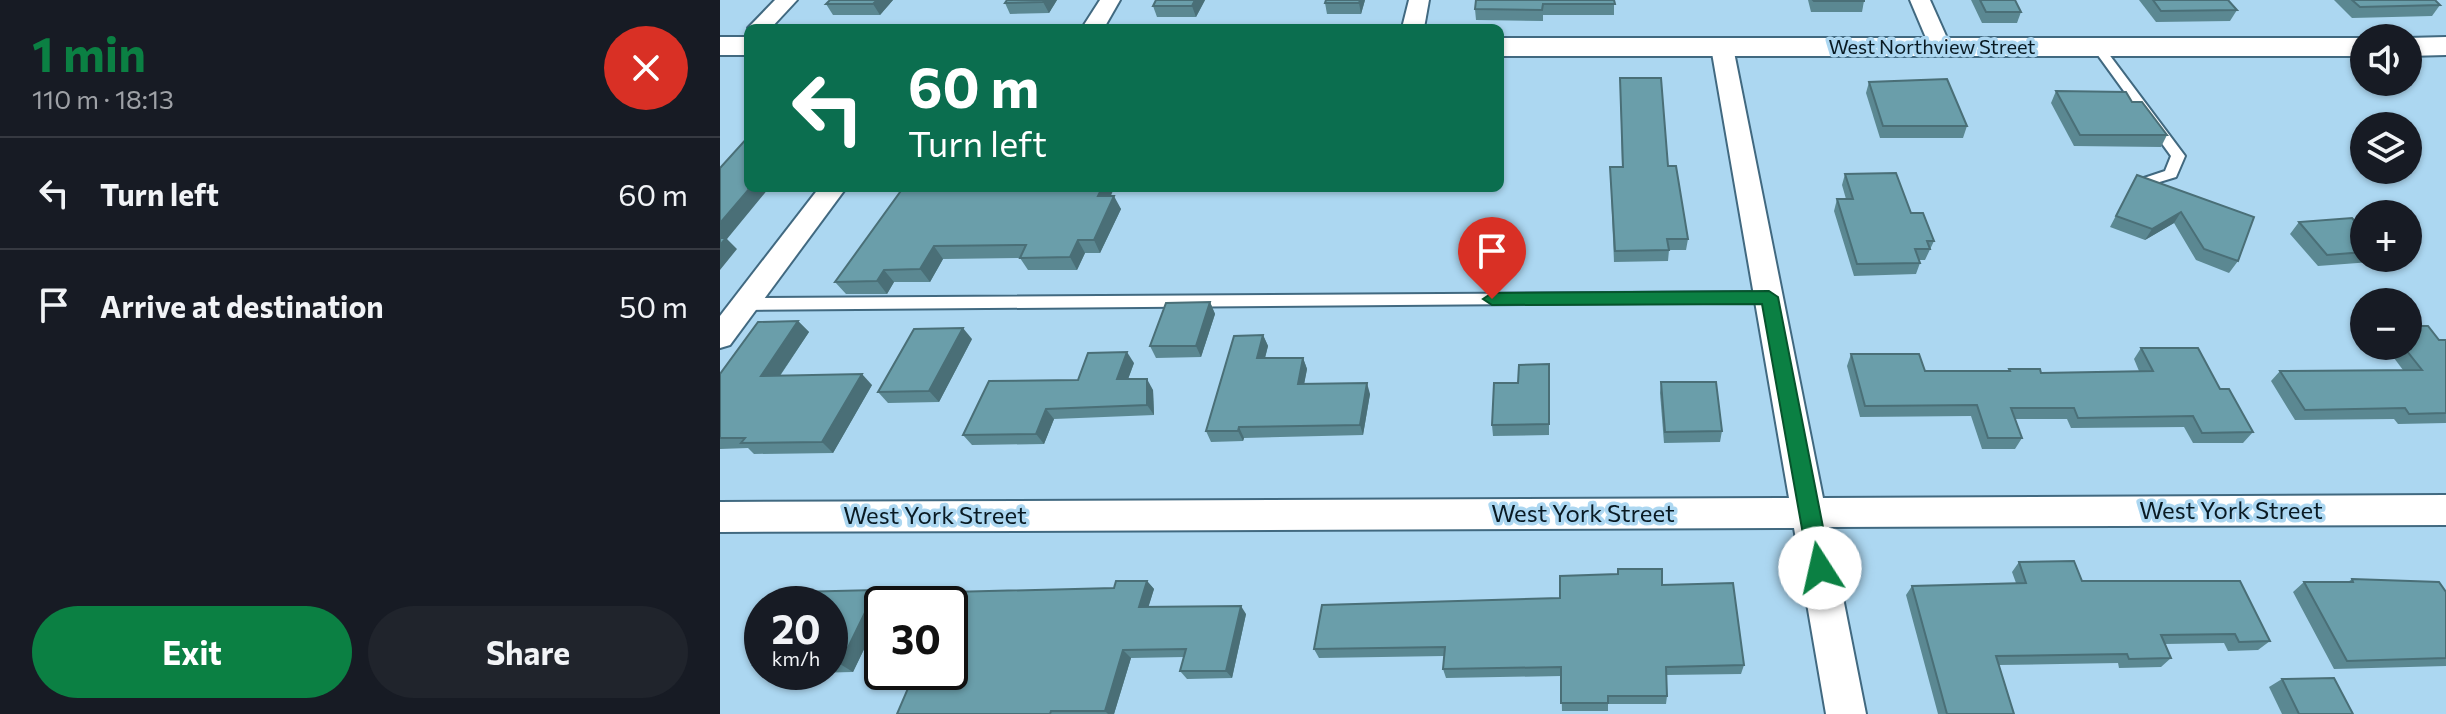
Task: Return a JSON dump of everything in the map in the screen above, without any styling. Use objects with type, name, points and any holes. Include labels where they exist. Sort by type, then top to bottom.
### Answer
[{"type":"street","points":[[761,24],[787,0]]},
{"type":"street","points":[[1095,24],[1110,0]]},
{"type":"street","points":[[1414,24],[1419,0]]},
{"type":"street","points":[[1920,0],[1940,47]]},
{"type":"street","points":[[2422,47],[2446,46]]},
{"type":"street","name":"West Northview Street","points":[[1504,47],[2350,47]]},
{"type":"street","points":[[1722,47],[1846,714]]},
{"type":"street","points":[[720,337],[830,192]]},
{"type":"street","name":"West York Street","points":[[720,517],[2446,510]]},
{"type":"lane","points":[[2098,47],[2135,98],[2153,115],[2178,156],[2171,174],[2143,183]]},
{"type":"lane","points":[[745,304],[1769,297]]},
{"type":"building","points":[[830,0],[877,0],[873,4],[826,4]]},
{"type":"building","points":[[1007,0],[1045,0],[1005,3]]},
{"type":"building","points":[[1156,0],[1195,0],[1192,6],[1153,6]]},
{"type":"building","points":[[1326,0],[1360,0],[1359,3],[1325,3]]},
{"type":"building","points":[[1476,0],[1614,0],[1615,4],[1543,4],[1542,10],[1475,9]]},
{"type":"building","points":[[1864,0],[1864,1],[1814,1]]},
{"type":"building","points":[[1980,0],[2015,0],[2021,12],[1986,12]]},
{"type":"building","points":[[2153,0],[2228,0],[2237,10],[2161,11]]},
{"type":"building","points":[[2352,0],[2435,0],[2440,5],[2360,7]]},
{"type":"building","points":[[1620,78],[1661,78],[1668,166],[1676,166],[1688,239],[1667,239],[1669,250],[1615,251],[1610,167],[1623,167]]},
{"type":"building","points":[[1947,79],[1967,126],[1883,126],[1869,82]]},
{"type":"building","points":[[2056,91],[2126,92],[2132,102],[2142,102],[2167,135],[2080,135]]},
{"type":"building","points":[[744,141],[744,192],[747,192],[720,223],[720,168]]},
{"type":"building","points":[[1896,173],[1911,213],[1923,213],[1934,241],[1927,241],[1930,249],[1915,249],[1920,263],[1857,264],[1837,199],[1853,199],[1845,174]]},
{"type":"building","points":[[2137,175],[2254,217],[2238,261],[2204,249],[2181,212],[2152,229],[2116,216]]},
{"type":"building","points":[[900,192],[1100,192],[1098,196],[1114,196],[1094,240],[1078,240],[1070,257],[1020,258],[1026,245],[934,246],[920,269],[884,270],[877,281],[835,282]]},
{"type":"building","points":[[2350,218],[2350,253],[2327,255],[2299,222]]},
{"type":"building","points":[[1210,302],[1196,346],[1150,346],[1166,303]]},
{"type":"building","points":[[798,321],[761,376],[862,374],[822,442],[741,443],[745,438],[720,438],[720,374],[758,322]]},
{"type":"building","points":[[2422,326],[2428,326],[2439,340],[2446,340],[2446,413],[2409,414],[2405,408],[2305,410],[2280,371],[2422,370],[2414,360],[2422,360]]},
{"type":"building","points":[[963,328],[929,391],[878,392],[914,329]]},
{"type":"building","points":[[1263,335],[1257,358],[1303,358],[1298,384],[1367,383],[1360,425],[1239,427],[1238,431],[1206,431],[1234,336]]},
{"type":"building","points":[[2141,348],[2198,348],[2220,389],[2229,389],[2253,432],[2202,433],[2193,416],[2078,418],[2074,408],[2011,408],[2022,438],[1988,438],[1977,405],[1865,406],[1851,354],[1919,354],[1925,371],[2153,371]]},
{"type":"building","points":[[1127,352],[1117,379],[1147,379],[1147,405],[1046,409],[1036,434],[963,435],[989,381],[1078,380],[1088,353]]},
{"type":"building","points":[[1549,364],[1549,424],[1492,425],[1494,383],[1518,383],[1519,365]]},
{"type":"building","points":[[1661,382],[1716,382],[1722,431],[1665,432]]},
{"type":"building","points":[[2074,561],[2082,581],[2240,581],[2270,641],[2239,642],[2235,634],[2161,635],[2171,658],[2129,659],[2127,654],[1996,656],[2014,714],[1947,714],[1912,586],[2026,583],[2019,562]]},
{"type":"building","points":[[1618,569],[1662,569],[1662,585],[1733,583],[1744,665],[1666,667],[1667,696],[1608,696],[1608,703],[1561,703],[1561,667],[1443,669],[1445,647],[1314,649],[1322,605],[1560,598],[1560,576],[1618,574]]},
{"type":"building","points":[[2352,579],[2439,582],[2446,592],[2446,658],[2347,661],[2304,582],[2353,582]]},
{"type":"building","points":[[1116,581],[1147,581],[1139,607],[1241,606],[1226,671],[1180,671],[1186,649],[1123,650],[1105,711],[897,714],[907,690],[968,690],[968,592],[1114,588]]},
{"type":"building","points":[[864,590],[864,615],[848,648],[848,591]]},
{"type":"building","points":[[2334,678],[2353,714],[2299,714],[2282,679]]},
{"type":"route","points":[[1492,299],[1769,297],[1820,568]]}]
